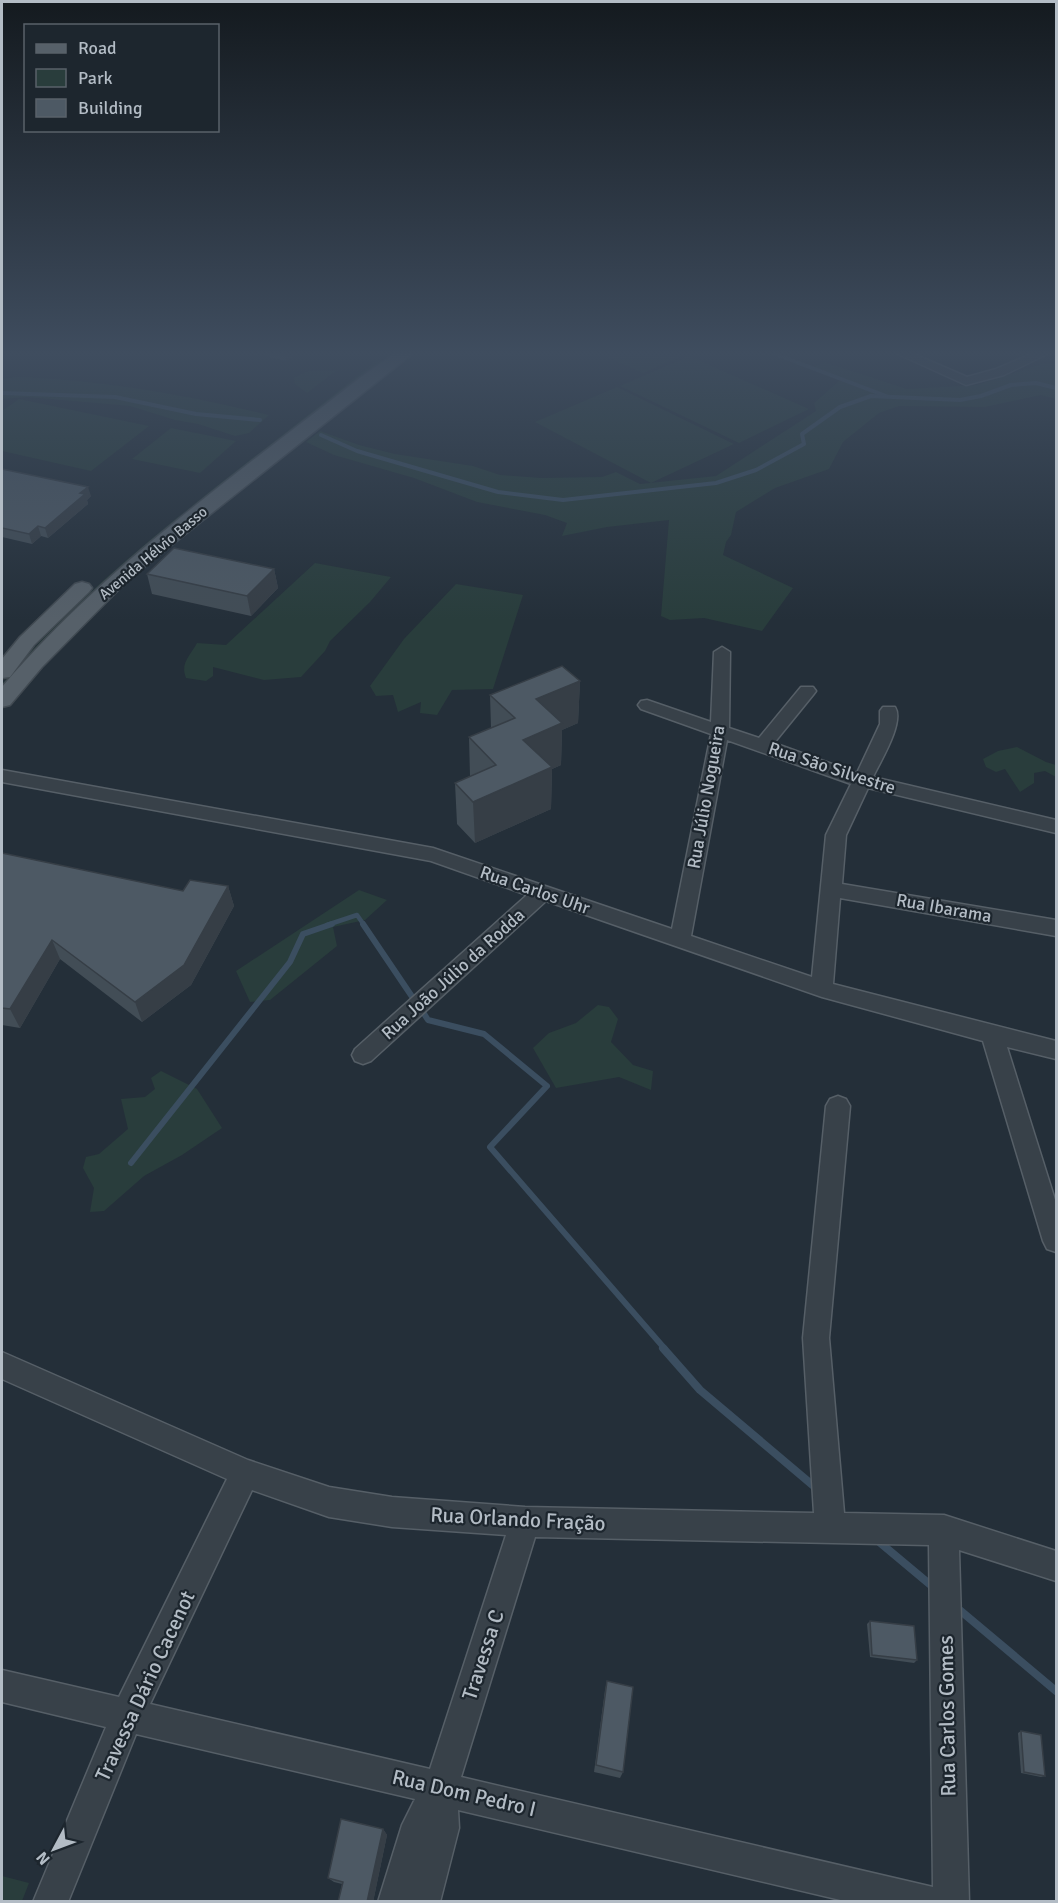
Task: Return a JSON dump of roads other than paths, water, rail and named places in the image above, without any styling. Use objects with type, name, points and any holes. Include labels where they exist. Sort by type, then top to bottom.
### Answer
[{"type":"main road","name":"Avenida Hélvio Basso","points":[[2,672],[46,622],[96,575],[265,443]]},
{"type":"main road","name":"Avenida Hélvio Basso","points":[[2,700],[34,662],[123,574],[287,443]]},
{"type":"street","name":"Rua Júlio Nogueira","points":[[680,940],[720,730],[722,652]]},
{"type":"street","points":[[762,746],[807,691]]},
{"type":"street","name":"Rua São Silvestre","points":[[647,705],[862,781],[1056,826]]},
{"type":"street","points":[[822,989],[836,835],[889,724],[890,711]]},
{"type":"street","name":"Rua Carlos Uhr","points":[[2,776],[433,855],[822,989],[1056,1050]]},
{"type":"street","name":"Rua Ibarama","points":[[831,889],[1056,928]]},
{"type":"street","name":"Rua João Júlio da Rodda","points":[[363,1055],[542,893]]},
{"type":"street","points":[[992,1035],[1054,1226]]},
{"type":"street","points":[[830,1528],[816,1338],[838,1106]]},
{"type":"street","name":"Rua Orlando Fração","points":[[2,1365],[245,1473],[329,1502],[392,1512],[525,1522],[944,1530],[1056,1566]]},
{"type":"street","name":"Travessa Dário Cacenot","points":[[50,1902],[128,1714],[245,1473]]},
{"type":"street","name":"Travessa C","points":[[395,1902],[419,1826],[441,1788],[525,1522]]},
{"type":"street","name":"Rua Carlos Gomes","points":[[944,1530],[951,1902]]},
{"type":"street","name":"Rua Dom Pedro I","points":[[2,1686],[926,1902]]},
{"type":"street","name":"Travessa C","points":[[422,1902],[442,1828],[441,1788]]},
{"type":"waterway","points":[[339,443],[357,451],[498,492],[563,500],[716,483],[756,470],[804,443]]},
{"type":"waterway","points":[[327,925],[357,915],[364,925]]},
{"type":"waterway","points":[[131,1163],[290,962],[303,934],[332,924]]},
{"type":"waterway","points":[[363,924],[415,1001]]},
{"type":"waterway","points":[[421,1009],[428,1020],[484,1034],[547,1086],[490,1147],[665,1349]]},
{"type":"waterway","points":[[663,1348],[700,1390],[816,1488]]},
{"type":"waterway","points":[[878,1541],[933,1587]]},
{"type":"waterway","points":[[956,1607],[1056,1691]]}]
